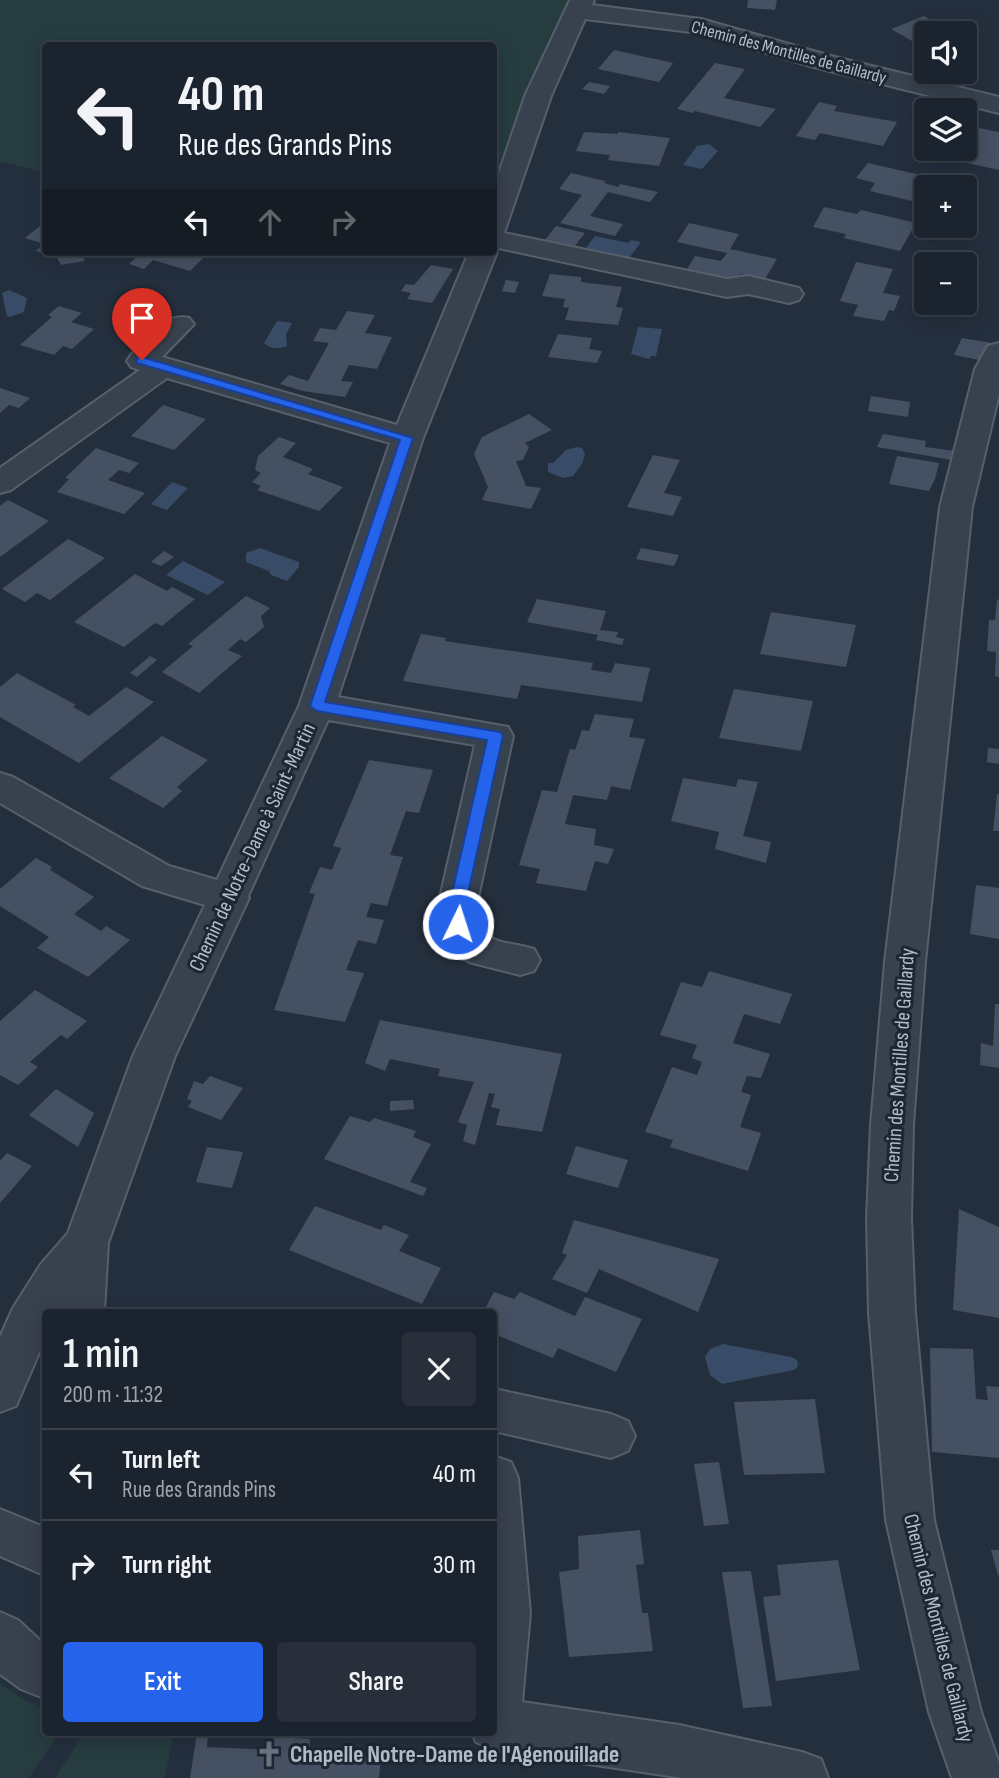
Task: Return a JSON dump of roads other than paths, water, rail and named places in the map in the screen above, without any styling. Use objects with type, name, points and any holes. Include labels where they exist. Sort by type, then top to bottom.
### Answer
[{"type":"street","name":"Chemin des Montilles de Gaillardy","points":[[579,5],[701,26],[823,62],[999,105]]},
{"type":"street","points":[[497,218],[538,96],[579,5]]},
{"type":"street","points":[[497,240],[727,288],[748,285],[789,294]]},
{"type":"street","name":"Chemin de Notre-Dame à Saint-Martin","points":[[82,1309],[86,1243],[154,1056],[230,898],[317,706],[407,438],[481,256]]},
{"type":"street","points":[[180,324],[142,360],[407,438]]},
{"type":"street","name":"Chemin des Montilles de Gaillardy","points":[[978,1778],[955,1712],[910,1520],[892,1313],[889,1219],[892,1125],[905,962],[956,508],[990,369],[999,352]]},
{"type":"street","points":[[0,483],[163,367]]},
{"type":"street","points":[[317,706],[495,736],[458,902],[458,924],[467,942],[488,956],[520,960]]},
{"type":"street","points":[[0,786],[156,876],[230,898]]},
{"type":"street","name":"Chemin de Notre-Dame à Saint-Martin","points":[[0,1391],[29,1322],[57,1278],[86,1243]]},
{"type":"street","points":[[497,1411],[611,1436]]},
{"type":"street","points":[[497,1515],[505,1613],[497,1694]]},
{"type":"street","points":[[0,1532],[42,1551]]},
{"type":"street","points":[[0,1637],[17,1655],[42,1672]]},
{"type":"street","points":[[497,1724],[679,1751],[802,1778]]},
{"type":"water","points":[[709,144],[718,151],[702,169],[683,165],[697,146]]},
{"type":"water","points":[[595,236],[628,243],[631,240],[641,242],[629,258],[586,248]]},
{"type":"water","points":[[9,290],[27,298],[24,312],[10,317],[7,316],[2,293]]},
{"type":"water","points":[[277,321],[292,323],[286,334],[287,346],[281,348],[270,347],[264,343]]},
{"type":"water","points":[[638,327],[662,329],[656,356],[649,359],[631,354]]},
{"type":"water","points":[[582,448],[585,454],[582,464],[573,476],[563,478],[548,472],[548,463],[553,463],[566,450]]},
{"type":"water","points":[[172,482],[188,488],[167,510],[151,504]]},
{"type":"water","points":[[260,548],[299,562],[299,567],[287,581],[246,562],[246,553]]},
{"type":"water","points":[[183,561],[225,582],[208,595],[166,575]]},
{"type":"water","points":[[723,1344],[791,1357],[797,1360],[798,1366],[794,1370],[722,1384],[710,1375],[705,1357],[710,1349]]},
{"type":"place","name":"Chapelle Notre-Dame de l'Agenouillade","points":[[269,1754]]}]
